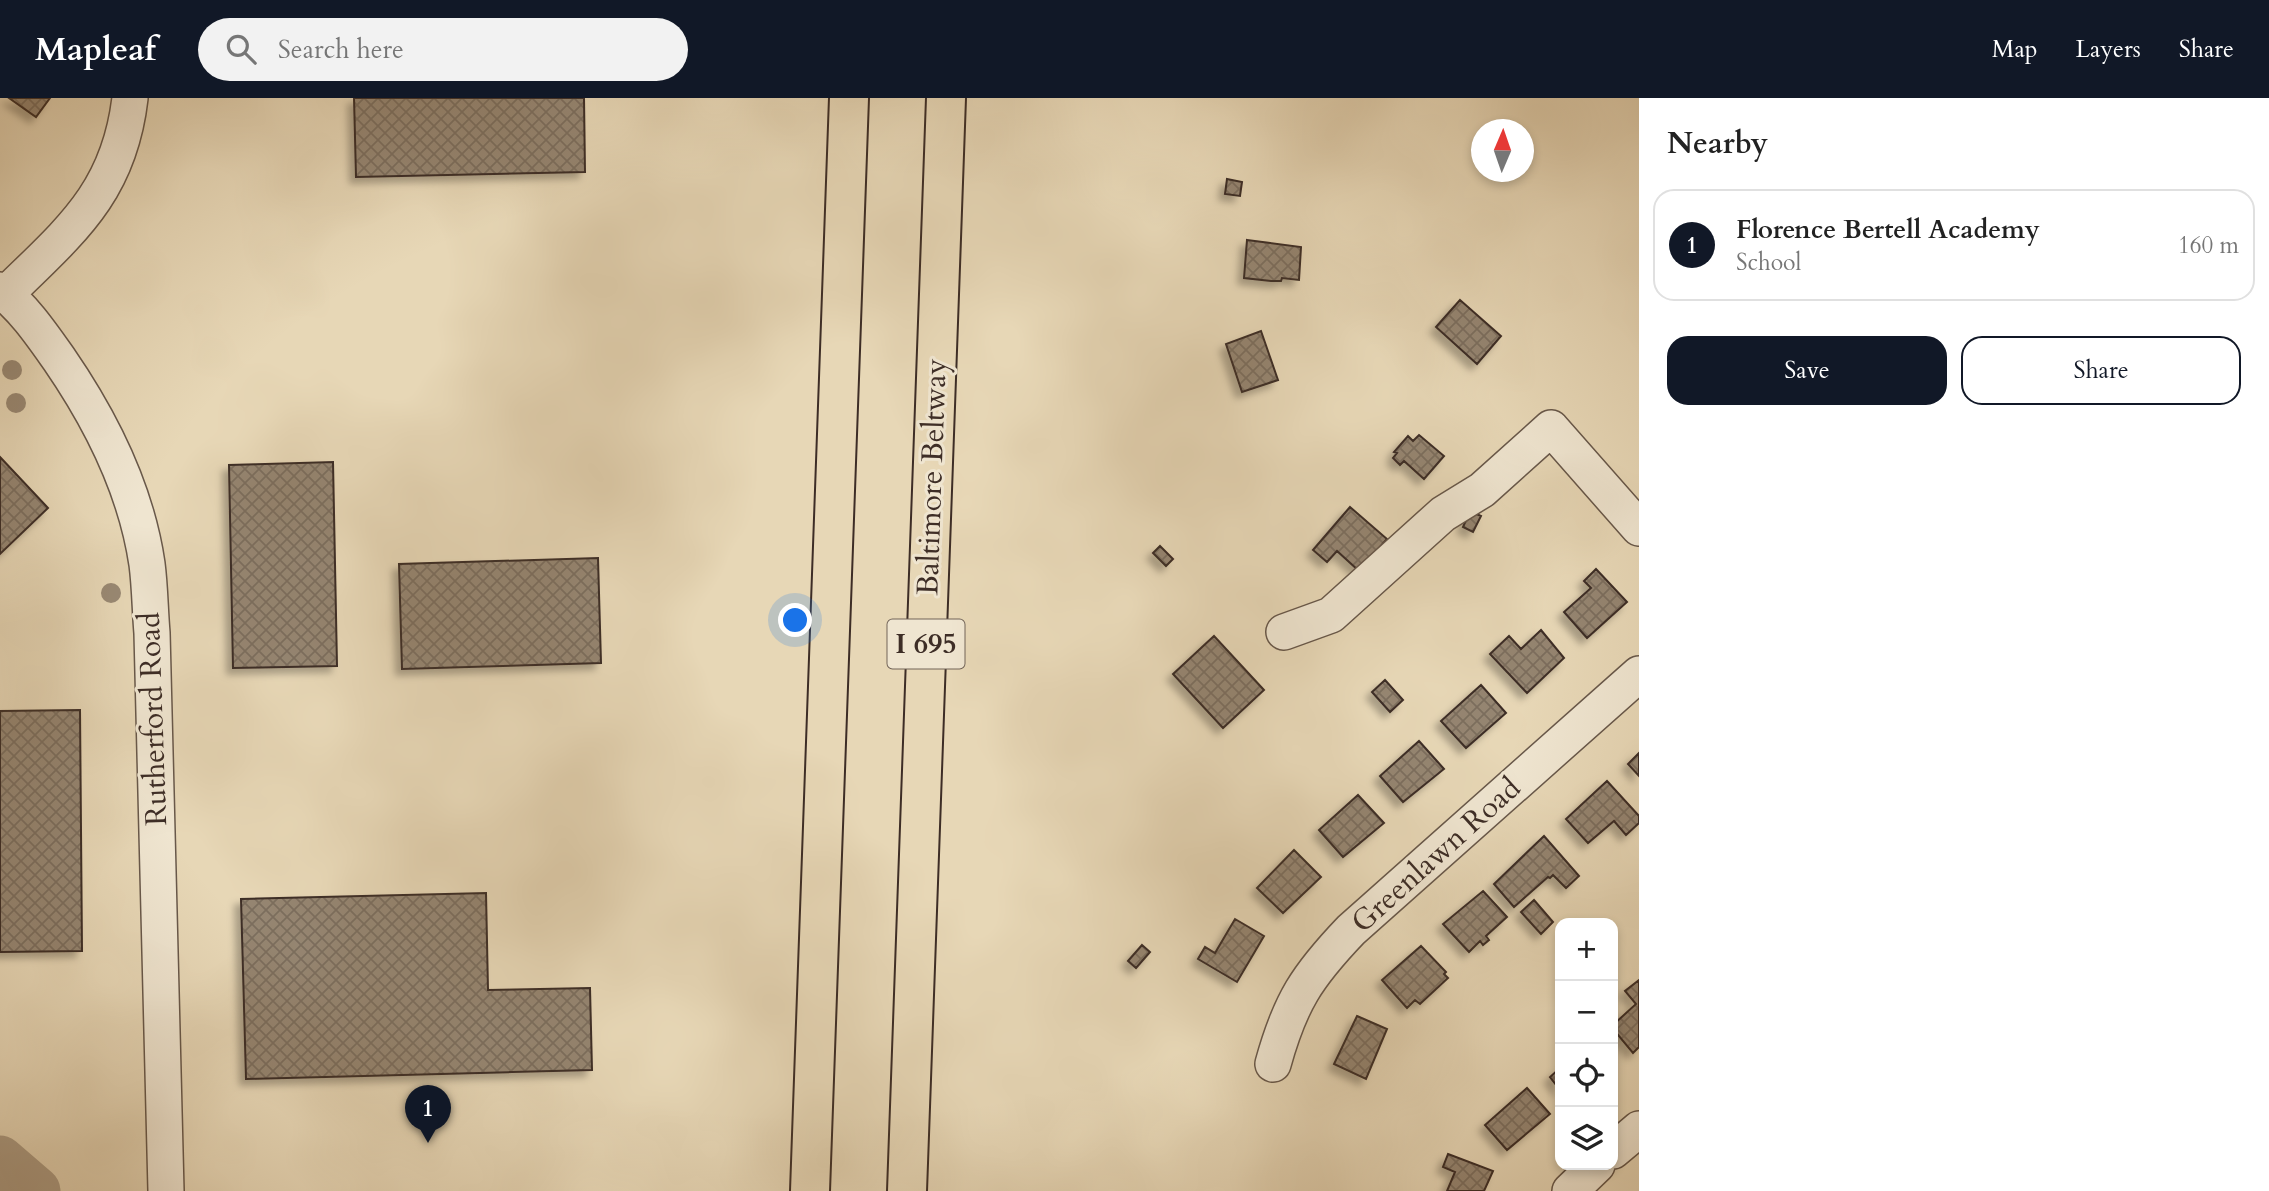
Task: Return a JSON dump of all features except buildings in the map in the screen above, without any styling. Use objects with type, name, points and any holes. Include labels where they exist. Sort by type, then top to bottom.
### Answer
[{"type":"highway","points":[[810,1191],[849,98]]},
{"type":"highway","name":"Baltimore Beltway","points":[[907,1191],[946,98]]},
{"type":"street","points":[[3,292],[71,230],[90,207],[109,176],[124,137],[130,98]]},
{"type":"street","name":"Rutherford Road","points":[[3,292],[44,337],[78,387],[109,442],[135,508],[147,564],[152,633],[166,1191]]},
{"type":"street","points":[[1284,632],[1331,615],[1443,514],[1482,490],[1551,428],[1639,528]]},
{"type":"street","name":"Greenlawn Road","points":[[1273,1064],[1283,1027],[1298,993],[1322,960],[1341,940],[1639,674]]},
{"type":"street","points":[[1618,1147],[1639,1129]]},
{"type":"street","points":[[1570,1191],[1592,1170]]},
{"type":"waterway","points":[[0,1160],[36,1191]]},
{"type":"place","name":"Florence Bertell Academy","points":[[428,1143]]}]
